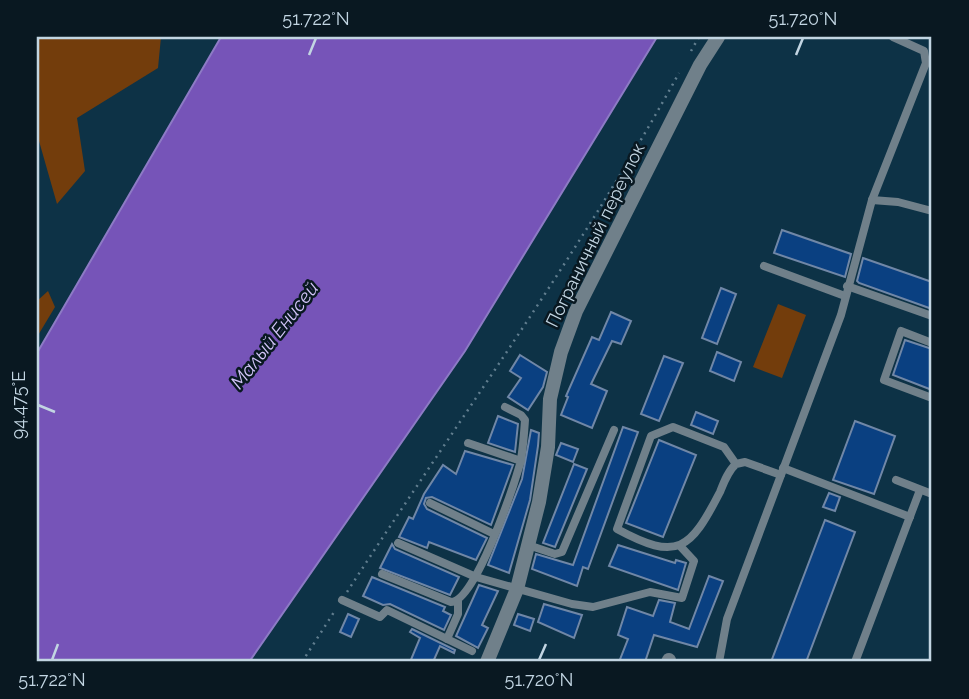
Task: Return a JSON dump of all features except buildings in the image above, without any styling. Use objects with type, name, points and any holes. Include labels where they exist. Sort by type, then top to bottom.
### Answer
[{"type":"street","name":"Пограничный переулок","points":[[487,662],[517,589],[539,502],[548,447],[550,399],[561,352],[600,262],[699,65],[718,37]]},
{"type":"lane","points":[[720,662],[727,619],[841,315],[873,200],[926,63],[924,51],[893,37]]},
{"type":"lane","points":[[873,200],[898,202],[932,211]]},
{"type":"lane","points":[[764,265],[845,296]]},
{"type":"lane","points":[[847,286],[932,316]]},
{"type":"lane","points":[[932,343],[901,331],[884,380],[932,398]]},
{"type":"lane","points":[[382,574],[451,602],[457,601],[476,577],[495,534],[521,461],[524,421],[522,415],[505,407]]},
{"type":"lane","points":[[736,464],[724,447],[673,426],[651,436],[617,529],[644,544],[664,548],[681,547],[702,527],[736,464],[745,462],[782,472],[910,517]]},
{"type":"lane","points":[[528,545],[555,554],[562,552],[614,430]]},
{"type":"lane","points":[[468,443],[521,461]]},
{"type":"lane","points":[[896,480],[932,494]]},
{"type":"lane","points":[[855,662],[920,490]]},
{"type":"lane","points":[[430,503],[495,534]]},
{"type":"lane","points":[[398,543],[476,577],[572,604],[593,607],[650,592],[682,598],[694,561],[681,547]]},
{"type":"lane","points":[[342,600],[380,617],[387,610],[472,651]]},
{"type":"lane","points":[[447,639],[458,614],[457,601]]},
{"type":"path","points":[[687,60],[699,37]]},
{"type":"path","points":[[302,662],[562,272],[630,162],[680,71]]},
{"type":"shaded area","points":[[37,37],[161,37],[158,68],[77,118],[85,171],[57,204],[37,134]]},
{"type":"shaded area","points":[[48,291],[55,307],[37,337],[37,301]]},
{"type":"shaded area","points":[[778,304],[806,315],[782,378],[753,367]]},
{"type":"water","name":"Малый Енисей","points":[[221,37],[657,37],[465,351],[249,662],[37,662],[37,353]]}]
